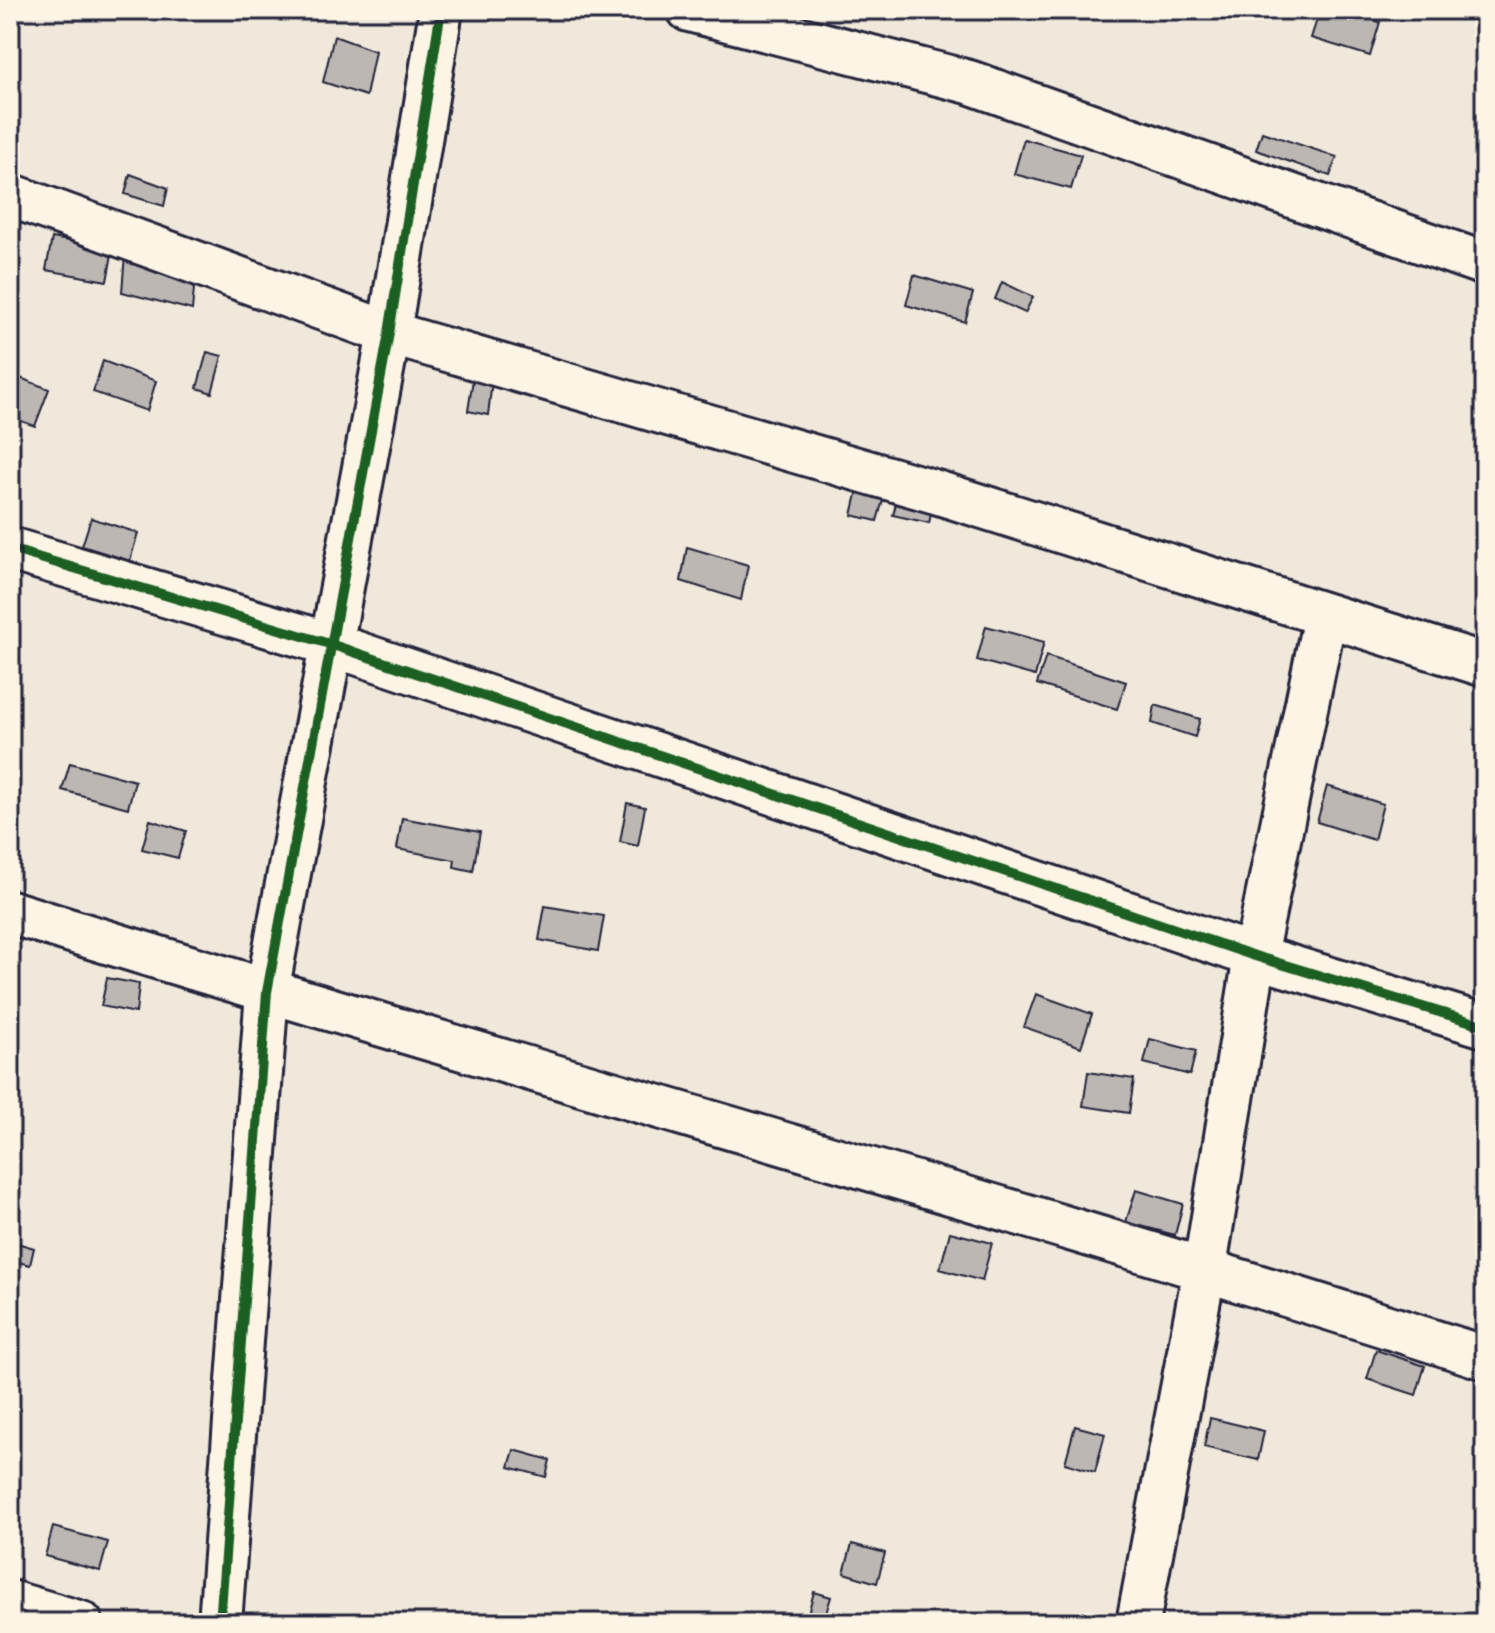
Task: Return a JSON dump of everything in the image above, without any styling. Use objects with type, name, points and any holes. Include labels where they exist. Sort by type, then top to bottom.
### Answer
[{"type":"street","points":[[220,1623],[267,992],[389,333],[441,10]]},
{"type":"street","points":[[689,10],[969,82],[1485,264]]},
{"type":"street","points":[[10,195],[389,333],[936,492],[1485,665]]},
{"type":"street","points":[[10,549],[333,645],[1255,956],[1485,1026]]},
{"type":"street","points":[[1138,1623],[1205,1267],[1255,956],[1325,616]]},
{"type":"street","points":[[10,912],[267,992],[1205,1267],[1485,1358]]},
{"type":"street","points":[[10,1602],[81,1623]]},
{"type":"building","points":[[1320,10],[1341,10],[1380,22],[1370,56],[1311,38]]},
{"type":"building","points":[[334,36],[375,51],[366,96],[323,82]]},
{"type":"building","points":[[1262,132],[1337,157],[1330,176],[1256,150]]},
{"type":"building","points":[[1024,139],[1081,155],[1071,189],[1014,174]]},
{"type":"building","points":[[130,174],[168,188],[164,206],[125,194]]},
{"type":"building","points":[[52,238],[113,249],[107,281],[46,270]]},
{"type":"building","points":[[125,254],[195,278],[192,310],[122,292]]},
{"type":"building","points":[[914,275],[973,293],[965,322],[906,305]]},
{"type":"building","points":[[1002,282],[1033,297],[1025,313],[995,299]]},
{"type":"building","points":[[207,352],[222,356],[212,393],[197,388]]},
{"type":"building","points":[[103,361],[156,381],[147,411],[93,392]]},
{"type":"building","points":[[475,366],[493,372],[488,415],[468,411]]},
{"type":"building","points":[[10,374],[49,389],[35,426],[10,417]]},
{"type":"building","points":[[859,486],[885,493],[877,521],[852,515]]},
{"type":"building","points":[[898,496],[933,505],[929,523],[893,515]]},
{"type":"building","points":[[91,518],[138,533],[130,561],[82,546]]},
{"type":"building","points":[[687,547],[748,565],[741,600],[681,581]]},
{"type":"building","points":[[986,626],[1044,642],[1035,676],[977,660]]},
{"type":"building","points":[[1046,656],[1126,682],[1117,709],[1037,684]]},
{"type":"building","points":[[1155,705],[1200,719],[1195,737],[1152,723]]},
{"type":"building","points":[[70,763],[135,781],[128,808],[62,790]]},
{"type":"building","points":[[1327,786],[1383,804],[1374,840],[1317,822]]},
{"type":"building","points":[[627,803],[645,807],[638,846],[620,842]]},
{"type":"building","points":[[402,818],[480,832],[473,871],[454,867],[455,860],[397,849]]},
{"type":"building","points":[[150,820],[186,831],[178,858],[142,849]]},
{"type":"building","points":[[545,906],[604,916],[598,951],[539,940]]},
{"type":"building","points":[[107,978],[139,984],[136,1013],[101,1006]]},
{"type":"building","points":[[1036,994],[1092,1014],[1081,1047],[1024,1027]]},
{"type":"building","points":[[1150,1039],[1196,1051],[1190,1075],[1144,1063]]},
{"type":"building","points":[[1088,1072],[1134,1079],[1129,1113],[1083,1106]]},
{"type":"building","points":[[1136,1190],[1183,1204],[1175,1235],[1126,1222]]},
{"type":"building","points":[[950,1232],[992,1243],[982,1281],[940,1269]]},
{"type":"building","points":[[10,1241],[34,1248],[30,1265],[10,1260]]},
{"type":"building","points":[[1376,1350],[1425,1366],[1416,1395],[1367,1379]]},
{"type":"building","points":[[1210,1418],[1264,1431],[1258,1460],[1204,1447]]},
{"type":"building","points":[[1075,1426],[1105,1434],[1095,1472],[1065,1463]]},
{"type":"building","points":[[514,1450],[550,1460],[546,1477],[509,1467]]},
{"type":"building","points":[[53,1527],[108,1542],[100,1571],[45,1556]]},
{"type":"building","points":[[852,1544],[885,1553],[877,1583],[844,1573]]},
{"type":"building","points":[[814,1592],[831,1597],[823,1623],[806,1621]]},
{"type":"cycle path","points":[[220,1623],[267,992],[389,333],[441,10]]},
{"type":"cycle path","points":[[10,549],[333,645],[1255,956],[1485,1026]]}]
